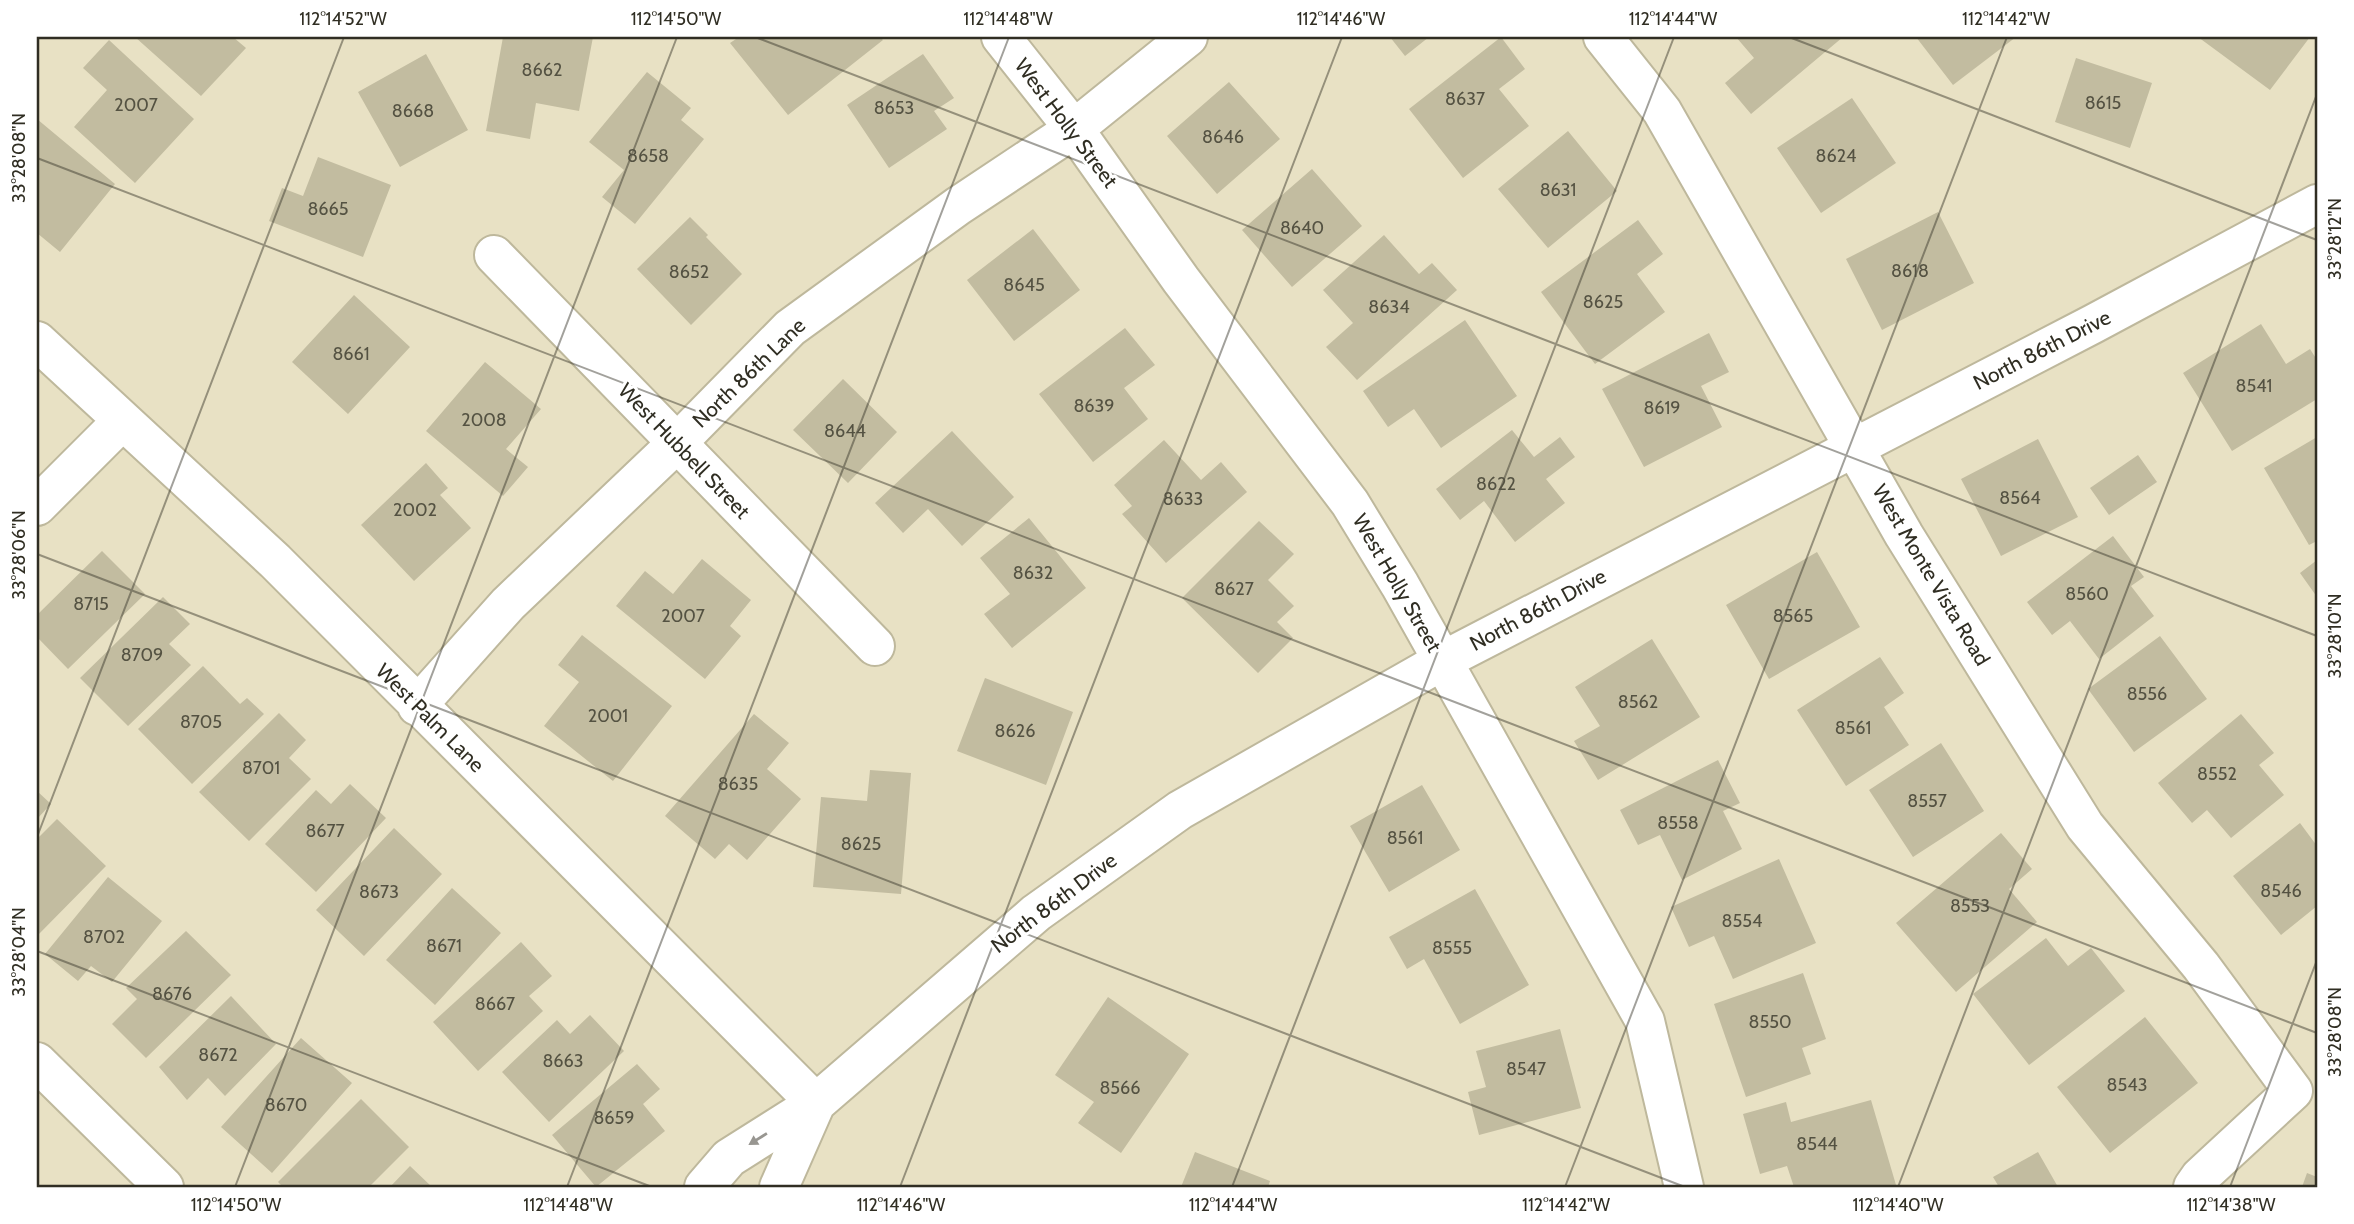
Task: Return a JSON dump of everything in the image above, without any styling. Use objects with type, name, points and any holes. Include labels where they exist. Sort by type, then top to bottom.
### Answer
[{"type":"street","name":"West Holly Street","points":[[1001,37],[1074,129],[1181,280],[1350,502],[1400,584],[1645,1021],[1684,1187]]},
{"type":"street","name":"North 86th Lane","points":[[417,706],[509,604],[676,444],[790,328],[958,206],[1074,129],[1188,37]]},
{"type":"street","name":"West Monte Vista Road","points":[[1603,37],[1662,111],[1904,535],[2085,826],[2201,966],[2292,1091],[2200,1177],[2193,1187]]},
{"type":"street","name":"North 86th Drive","points":[[704,1187],[729,1158],[816,1103],[1036,912],[1180,810],[1442,661],[2093,324],[2317,204]]},
{"type":"street","name":"West Hubbell Street","points":[[494,255],[874,646]]},
{"type":"street","name":"West Palm Lane","points":[[37,341],[275,561],[816,1103]]},
{"type":"street","points":[[37,506],[122,421]]},
{"type":"street","points":[[37,1062],[164,1187]]},
{"type":"street","name":"North 86th Drive","points":[[779,1187],[816,1103]]},
{"type":"building","points":[[135,37],[233,37],[246,48],[201,96]]},
{"type":"building","points":[[503,37],[593,37],[579,111],[536,103],[530,139],[486,131]]},
{"type":"building","points":[[739,37],[880,37],[883,40],[788,115],[730,43]]},
{"type":"building","points":[[1390,37],[1429,37],[1405,56]]},
{"type":"building","points":[[1501,37],[1525,69],[1499,89],[1529,126],[1463,178],[1409,109]]},
{"type":"building","points":[[1736,37],[1843,37],[1751,114],[1725,83],[1754,58]]},
{"type":"building","points":[[1916,37],[2016,37],[1953,85]]},
{"type":"building","points":[[2198,37],[2310,37],[2270,90]]},
{"type":"building","points":[[109,40],[194,119],[135,183],[74,127],[107,90],[83,68]]},
{"type":"building","points":[[426,54],[468,130],[400,167],[358,92]]},
{"type":"building","points":[[923,54],[954,98],[934,111],[947,129],[889,168],[847,105]]},
{"type":"building","points":[[2076,58],[2152,83],[2130,148],[2055,122]]},
{"type":"building","points":[[647,72],[691,108],[681,120],[704,139],[635,224],[602,197],[624,170],[589,142]]},
{"type":"building","points":[[1229,82],[1280,139],[1217,194],[1167,136]]},
{"type":"building","points":[[1852,98],[1896,163],[1821,213],[1777,148]]},
{"type":"building","points":[[37,119],[115,184],[60,252],[37,233]]},
{"type":"building","points":[[1568,131],[1617,191],[1548,248],[1498,189]]},
{"type":"building","points":[[318,157],[391,185],[363,257],[269,221],[282,188],[303,196]]},
{"type":"building","points":[[1312,169],[1362,226],[1292,287],[1242,230]]},
{"type":"building","points":[[1938,212],[1974,283],[1882,330],[1846,259]]},
{"type":"building","points":[[690,217],[742,274],[691,325],[637,269]]},
{"type":"building","points":[[1638,220],[1663,254],[1637,274],[1665,312],[1595,364],[1541,292]]},
{"type":"building","points":[[1033,229],[1080,290],[1014,341],[967,280]]},
{"type":"building","points":[[1384,235],[1419,274],[1432,263],[1457,290],[1357,380],[1326,347],[1353,323],[1323,290]]},
{"type":"building","points":[[354,295],[410,347],[348,414],[292,362]]},
{"type":"building","points":[[1465,320],[1517,396],[1441,448],[1414,409],[1388,427],[1363,391]]},
{"type":"building","points":[[2261,324],[2286,364],[2310,349],[2317,360],[2317,399],[2232,451],[2183,373]]},
{"type":"building","points":[[1125,328],[1155,365],[1124,388],[1148,419],[1093,462],[1039,394]]},
{"type":"building","points":[[1709,333],[1729,372],[1701,386],[1722,427],[1644,467],[1602,389]]},
{"type":"building","points":[[485,362],[541,409],[506,449],[528,467],[503,496],[426,431]]},
{"type":"building","points":[[843,379],[897,432],[848,483],[793,430]]},
{"type":"building","points":[[1512,430],[1534,457],[1560,437],[1575,457],[1546,479],[1565,503],[1515,542],[1484,501],[1460,520],[1436,489]]},
{"type":"building","points":[[952,431],[1014,497],[962,546],[928,509],[903,533],[875,503]]},
{"type":"building","points":[[2317,437],[2317,541],[2309,545],[2264,468]]},
{"type":"building","points":[[2038,439],[2078,517],[2001,556],[1961,479]]},
{"type":"building","points":[[1164,440],[1201,480],[1221,462],[1247,492],[1166,563],[1122,514],[1132,506],[1114,485]]},
{"type":"building","points":[[2138,455],[2157,482],[2109,515],[2090,488]]},
{"type":"building","points":[[426,463],[448,488],[440,495],[471,528],[414,581],[361,525]]},
{"type":"building","points":[[1029,518],[1086,588],[1012,648],[984,614],[1010,594],[980,558]]},
{"type":"building","points":[[1259,521],[1294,554],[1268,580],[1294,606],[1277,622],[1293,638],[1258,673],[1182,598]]},
{"type":"building","points":[[2113,536],[2144,577],[2131,586],[2154,616],[2099,659],[2070,621],[2052,635],[2027,602]]},
{"type":"building","points":[[102,551],[145,594],[68,669],[37,637],[37,615]]},
{"type":"building","points":[[1817,552],[1860,627],[1769,679],[1726,605]]},
{"type":"building","points":[[702,559],[751,600],[730,626],[741,636],[705,679],[616,606],[645,571],[673,594]]},
{"type":"building","points":[[2317,560],[2317,597],[2300,573]]},
{"type":"building","points":[[163,597],[190,624],[169,644],[191,665],[128,726],[80,678]]},
{"type":"building","points":[[582,635],[672,706],[613,781],[544,726],[579,682],[558,665]]},
{"type":"building","points":[[2160,636],[2207,699],[2134,752],[2088,689]]},
{"type":"building","points":[[1652,639],[1700,717],[1598,780],[1574,741],[1600,726],[1575,687]]},
{"type":"building","points":[[1880,657],[1904,693],[1884,707],[1909,745],[1846,786],[1797,710]]},
{"type":"building","points":[[203,666],[240,704],[247,698],[264,714],[192,784],[138,729]]},
{"type":"building","points":[[985,678],[1073,712],[1046,785],[957,751]]},
{"type":"building","points":[[279,713],[306,740],[289,758],[311,779],[249,841],[199,792]]},
{"type":"building","points":[[754,714],[789,743],[767,769],[801,799],[747,860],[729,844],[715,859],[665,816]]},
{"type":"building","points":[[2241,714],[2274,753],[2259,765],[2284,795],[2231,838],[2207,810],[2192,823],[2158,783]]},
{"type":"building","points":[[1941,743],[1984,811],[1913,857],[1869,790]]},
{"type":"building","points":[[1718,760],[1740,803],[1723,811],[1742,849],[1682,880],[1660,835],[1638,845],[1620,810]]},
{"type":"building","points":[[870,770],[911,773],[901,894],[813,887],[821,797],[867,801]]},
{"type":"building","points":[[350,784],[386,818],[316,892],[265,844],[316,790],[331,804]]},
{"type":"building","points":[[1422,785],[1460,850],[1389,892],[1350,826]]},
{"type":"building","points":[[37,791],[51,804],[37,819]]},
{"type":"building","points":[[57,819],[106,866],[37,936],[37,839]]},
{"type":"building","points":[[2300,823],[2317,846],[2317,906],[2281,935],[2233,876]]},
{"type":"building","points":[[394,828],[442,874],[364,956],[316,910]]},
{"type":"building","points":[[2001,833],[2032,869],[2009,889],[2037,922],[1956,992],[1896,923]]},
{"type":"building","points":[[1779,859],[1816,943],[1733,979],[1714,936],[1689,947],[1671,907]]},
{"type":"building","points":[[108,877],[162,921],[112,982],[91,966],[78,981],[45,954]]},
{"type":"building","points":[[452,888],[501,933],[435,1005],[386,960]]},
{"type":"building","points":[[1475,889],[1529,985],[1460,1024],[1424,959],[1407,969],[1389,937]]},
{"type":"building","points":[[186,931],[231,975],[146,1058],[112,1024],[137,999],[126,988]]},
{"type":"building","points":[[2046,938],[2068,966],[2091,948],[2125,991],[2029,1065],[1973,994]]},
{"type":"building","points":[[521,942],[552,976],[529,996],[543,1011],[478,1071],[433,1022]]},
{"type":"building","points":[[1803,973],[1826,1039],[1802,1048],[1811,1074],[1746,1097],[1714,1004]]},
{"type":"building","points":[[231,996],[276,1044],[225,1096],[208,1078],[187,1100],[159,1067]]},
{"type":"building","points":[[1108,997],[1189,1054],[1121,1153],[1078,1123],[1094,1102],[1055,1075]]},
{"type":"building","points":[[590,1015],[624,1051],[549,1122],[502,1072],[557,1020],[570,1034]]},
{"type":"building","points":[[2145,1017],[2198,1083],[2110,1153],[2057,1087]]},
{"type":"building","points":[[1560,1029],[1581,1108],[1479,1135],[1468,1092],[1486,1087],[1476,1051]]},
{"type":"building","points":[[301,1038],[352,1083],[272,1173],[221,1127]]},
{"type":"building","points":[[637,1064],[660,1089],[643,1104],[665,1131],[596,1187],[552,1135]]},
{"type":"building","points":[[361,1099],[409,1147],[369,1187],[283,1187],[278,1182]]},
{"type":"building","points":[[1871,1100],[1896,1185],[1794,1187],[1787,1166],[1760,1174],[1743,1114],[1786,1102],[1791,1122]]},
{"type":"building","points":[[1195,1152],[1270,1181],[1268,1187],[1181,1187]]},
{"type":"building","points":[[2038,1152],[2058,1187],[1999,1187],[1993,1177]]},
{"type":"building","points":[[410,1166],[432,1187],[390,1187]]},
{"type":"building","points":[[2307,1173],[2317,1177],[2317,1187],[2302,1187]]}]
